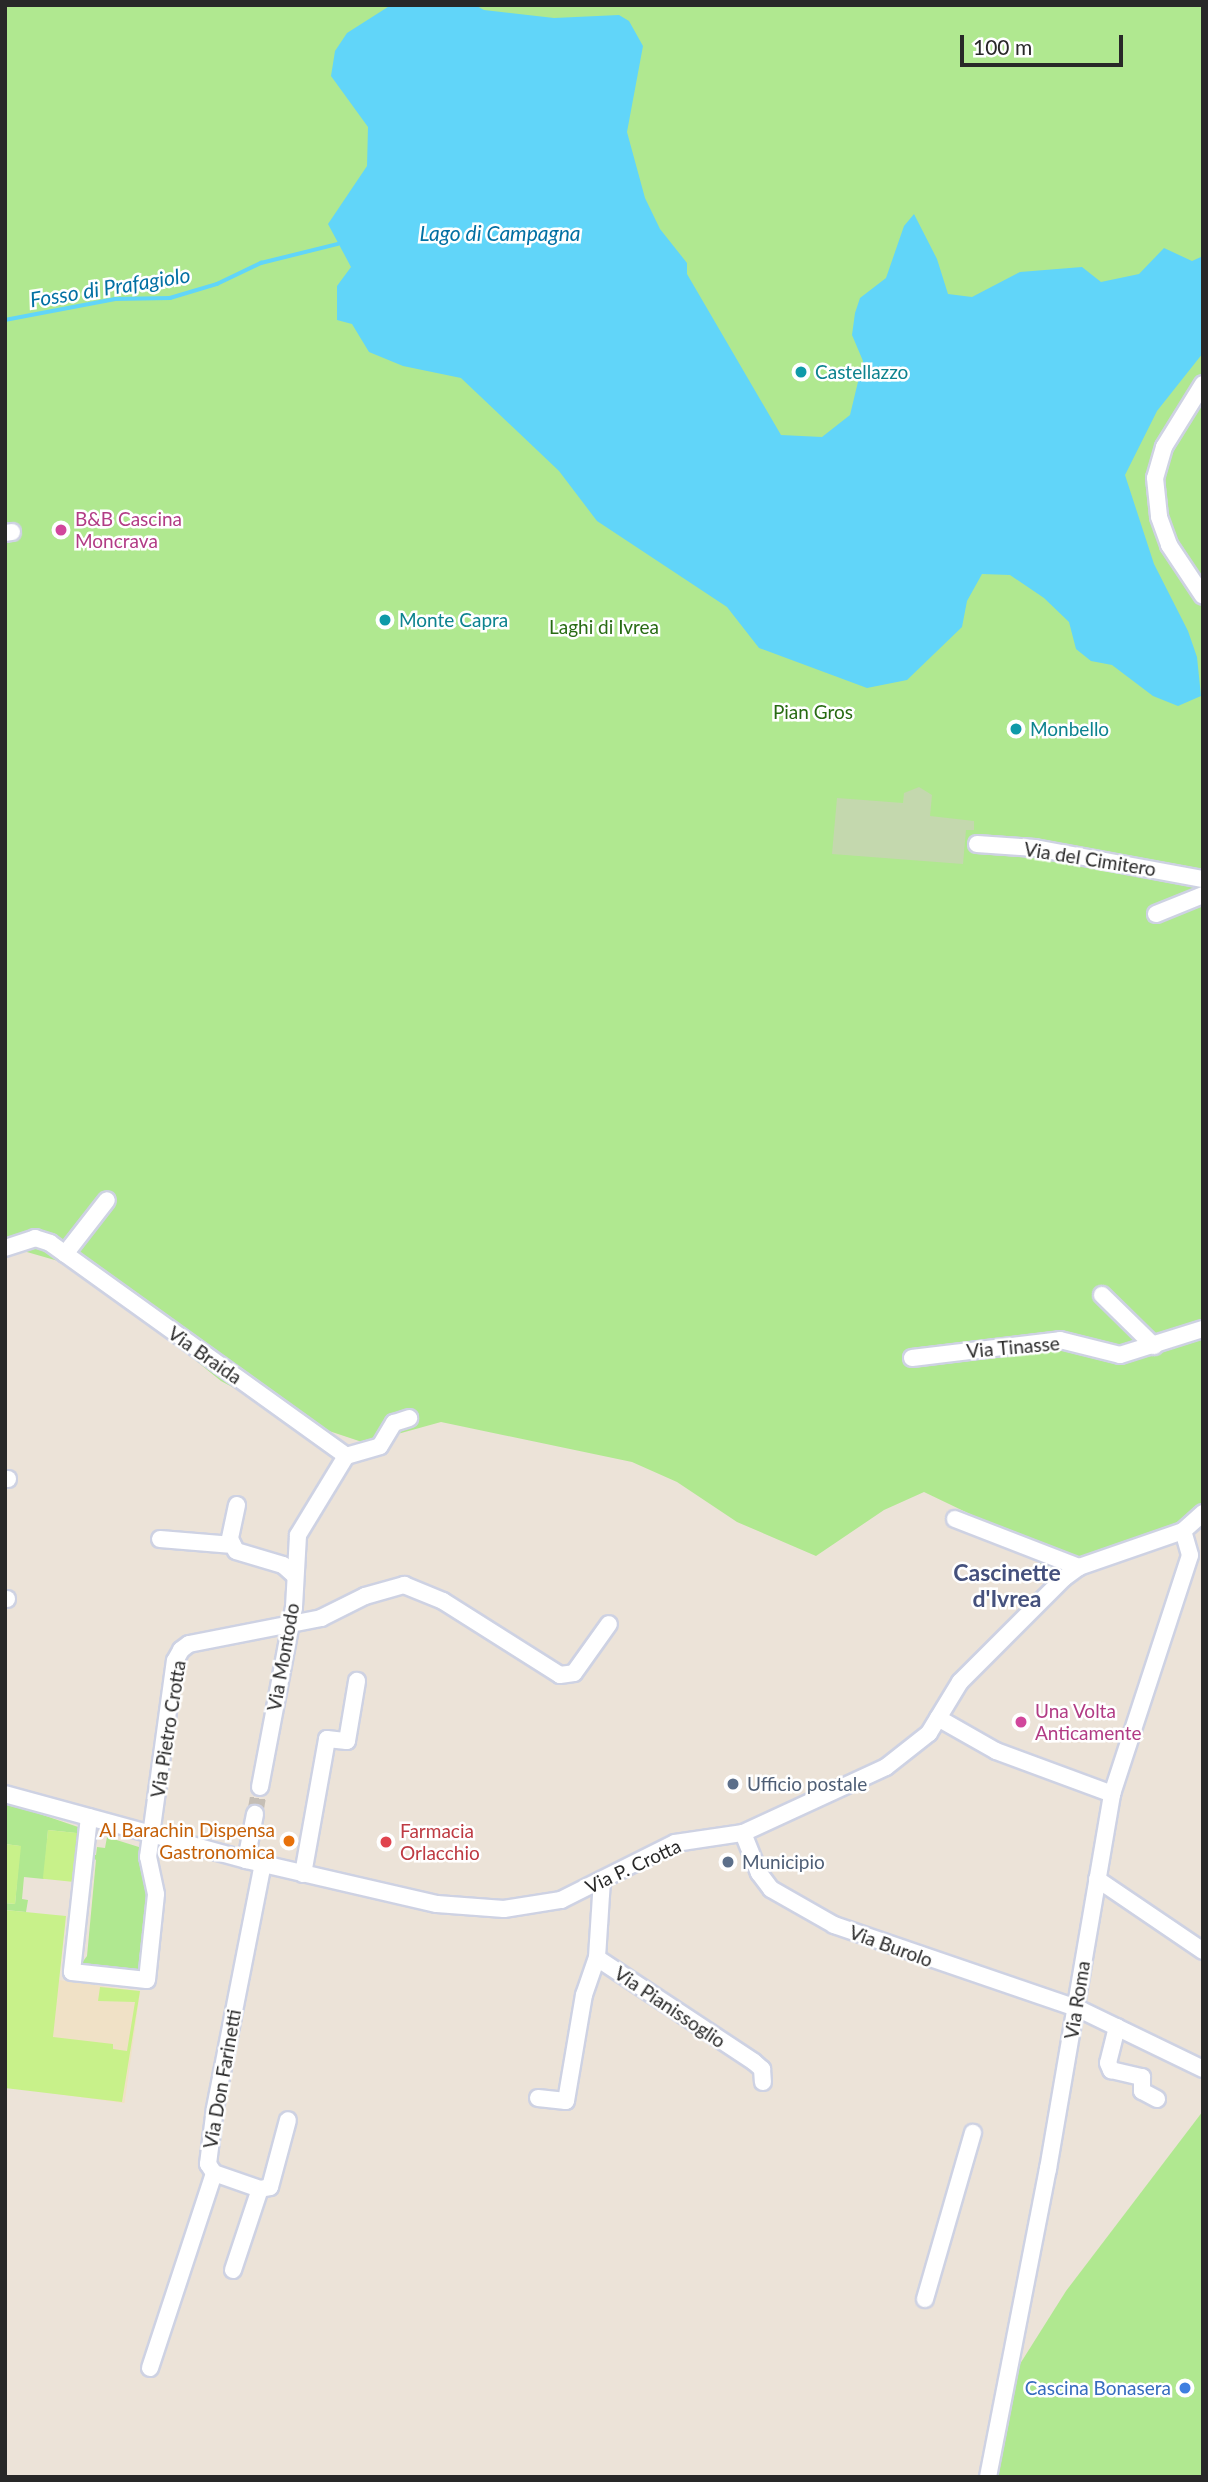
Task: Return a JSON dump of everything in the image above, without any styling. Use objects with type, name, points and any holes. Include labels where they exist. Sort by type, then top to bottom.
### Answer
[{"type":"street","points":[[1203,384],[1164,447],[1155,478],[1159,517],[1169,545],[1203,596]]},
{"type":"street","name":"Via del Cimitero","points":[[977,844],[1035,848],[1203,879]]},
{"type":"street","points":[[1156,914],[1203,895]]},
{"type":"street","points":[[65,1254],[107,1200]]},
{"type":"street","name":"Via Braida","points":[[5,1248],[35,1238],[65,1254],[346,1456]]},
{"type":"street","points":[[1102,1295],[1154,1346]]},
{"type":"street","name":"Via Tinasse","points":[[912,1358],[1060,1340],[1113,1355],[1154,1346],[1203,1329]]},
{"type":"street","points":[[346,1456],[380,1446],[394,1423],[409,1418]]},
{"type":"street","name":"Via Montodo","points":[[260,1787],[288,1621],[294,1607],[298,1535],[346,1456]]},
{"type":"street","points":[[233,1545],[237,1505]]},
{"type":"street","points":[[1183,1531],[1203,1513]]},
{"type":"street","points":[[955,1519],[1079,1567]]},
{"type":"street","name":"Via P. Crotta","points":[[303,1874],[397,1896],[504,1909],[561,1900],[675,1843],[743,1833],[886,1767],[912,1750],[938,1718],[948,1698],[982,1657],[1079,1567],[1183,1531]]},
{"type":"street","name":"Via Roma","points":[[988,2477],[1077,2008],[1112,1794],[1190,1555],[1183,1531]]},
{"type":"street","points":[[160,1539],[233,1545],[246,1557],[283,1565],[294,1575]]},
{"type":"street","points":[[288,1621],[321,1618],[365,1596],[404,1585],[443,1601],[560,1675],[574,1673],[609,1624]]},
{"type":"street","name":"Via Pietro Crotta","points":[[89,1817],[72,1972],[147,1980],[156,1894],[149,1863],[151,1835],[175,1661],[181,1650],[288,1621]]},
{"type":"street","points":[[5,1794],[303,1874],[327,1739],[347,1741],[357,1681]]},
{"type":"street","points":[[938,1718],[996,1751],[1112,1794]]},
{"type":"street","points":[[246,1860],[256,1814]]},
{"type":"street","name":"Via Burolo","points":[[743,1833],[759,1873],[771,1889],[811,1913],[868,1939],[1077,2008],[1203,2069]]},
{"type":"street","name":"Via Don Farinetti","points":[[150,2368],[214,2173],[208,2164],[215,2108],[263,1864]]},
{"type":"street","points":[[1097,1879],[1203,1951]]},
{"type":"street","name":"Via Pianissoglio","points":[[602,1880],[597,1958],[754,2062],[762,2069],[763,2082]]},
{"type":"street","points":[[538,2098],[566,2101],[584,1995],[597,1958]]},
{"type":"street","points":[[1117,2028],[1108,2063],[1111,2070],[1142,2077],[1142,2091],[1157,2098]]},
{"type":"street","points":[[214,2173],[260,2189],[270,2187],[276,2174],[288,2120]]},
{"type":"street","points":[[925,2299],[973,2133]]},
{"type":"street","points":[[233,2270],[260,2189]]},
{"type":"shaded area","points":[[59,1980],[140,1991],[124,2103],[43,2092]]},
{"type":"green space","name":"Laghi di Ivrea","points":[[5,5],[1203,5],[1203,1526],[1061,1581],[997,1527],[924,1492],[884,1510],[816,1556],[737,1522],[677,1482],[632,1462],[441,1422],[365,1443],[290,1418],[221,1381],[79,1267],[13,1248],[5,1251]]},
{"type":"green space","points":[[919,787],[932,795],[930,816],[974,821],[974,830],[966,830],[963,864],[832,854],[837,798],[903,803],[904,793]]},
{"type":"green space","points":[[5,1802],[81,1828],[76,1882],[72,1881],[76,1833],[48,1830],[44,1879],[24,1877],[22,1899],[28,1900],[26,1912],[5,1910],[5,1903],[15,1904],[20,1846],[5,1844]]},
{"type":"green space","points":[[48,1830],[77,1833],[72,1882],[43,1879]]},
{"type":"green space","points":[[107,1837],[142,1848],[152,1885],[143,1972],[81,1964],[87,1956],[96,1860],[89,1855],[96,1855],[97,1847],[105,1848]]},
{"type":"green space","points":[[5,1844],[21,1846],[15,1904],[5,1903]]},
{"type":"green space","points":[[5,1910],[66,1916],[53,2037],[113,2044],[113,2049],[127,2051],[135,2002],[98,2001],[100,1987],[140,1991],[122,2102],[5,2088]]},
{"type":"green space","points":[[1203,2111],[1203,2477],[982,2477],[996,2402],[1066,2291]]},
{"type":"water","name":"Lago di Campagna","points":[[391,5],[475,5],[484,10],[554,18],[619,15],[629,21],[643,46],[627,132],[645,198],[660,229],[687,263],[687,274],[781,435],[822,437],[850,415],[863,361],[852,335],[855,313],[860,298],[886,278],[904,226],[914,214],[937,259],[948,294],[972,297],[1020,272],[1082,267],[1101,282],[1139,274],[1164,248],[1192,261],[1203,256],[1203,353],[1157,411],[1125,475],[1154,564],[1188,631],[1197,657],[1201,696],[1178,706],[1153,696],[1112,665],[1091,661],[1076,649],[1069,622],[1044,598],[1010,575],[982,574],[967,601],[962,627],[907,680],[867,688],[759,648],[727,607],[597,521],[559,471],[461,378],[403,366],[369,352],[352,324],[337,320],[337,286],[351,267],[328,224],[367,166],[368,127],[331,76],[335,51],[347,33]]},
{"type":"waterway","name":"Fosso di Prafagiolo","points":[[5,320],[115,299],[170,298],[217,284],[261,263],[338,244]]},
{"type":"tunnel","points":[[255,1814],[260,1787]]},
{"type":"place","name":"Castellazzo","points":[[801,372]]},
{"type":"place","name":"B&B Cascina Moncrava","points":[[61,530]]},
{"type":"place","name":"Monte Capra","points":[[385,620]]},
{"type":"place","name":"Monbello","points":[[1016,729]]},
{"type":"place","name":"Una Volta Anticamente","points":[[1021,1722]]},
{"type":"place","name":"Ufficio postale","points":[[733,1784]]},
{"type":"place","name":"Al Barachin Dispensa Gastronomica","points":[[289,1841]]},
{"type":"place","name":"Farmacia Orlacchio","points":[[386,1842]]},
{"type":"place","name":"Municipio","points":[[728,1862]]},
{"type":"place","name":"Cascina Bonasera","points":[[1185,2388]]},
{"type":"district","name":"Cascinette d'Ivrea","points":[[1007,1585]]},
{"type":"park label","name":"Pian Gros","points":[[813,712]]}]
